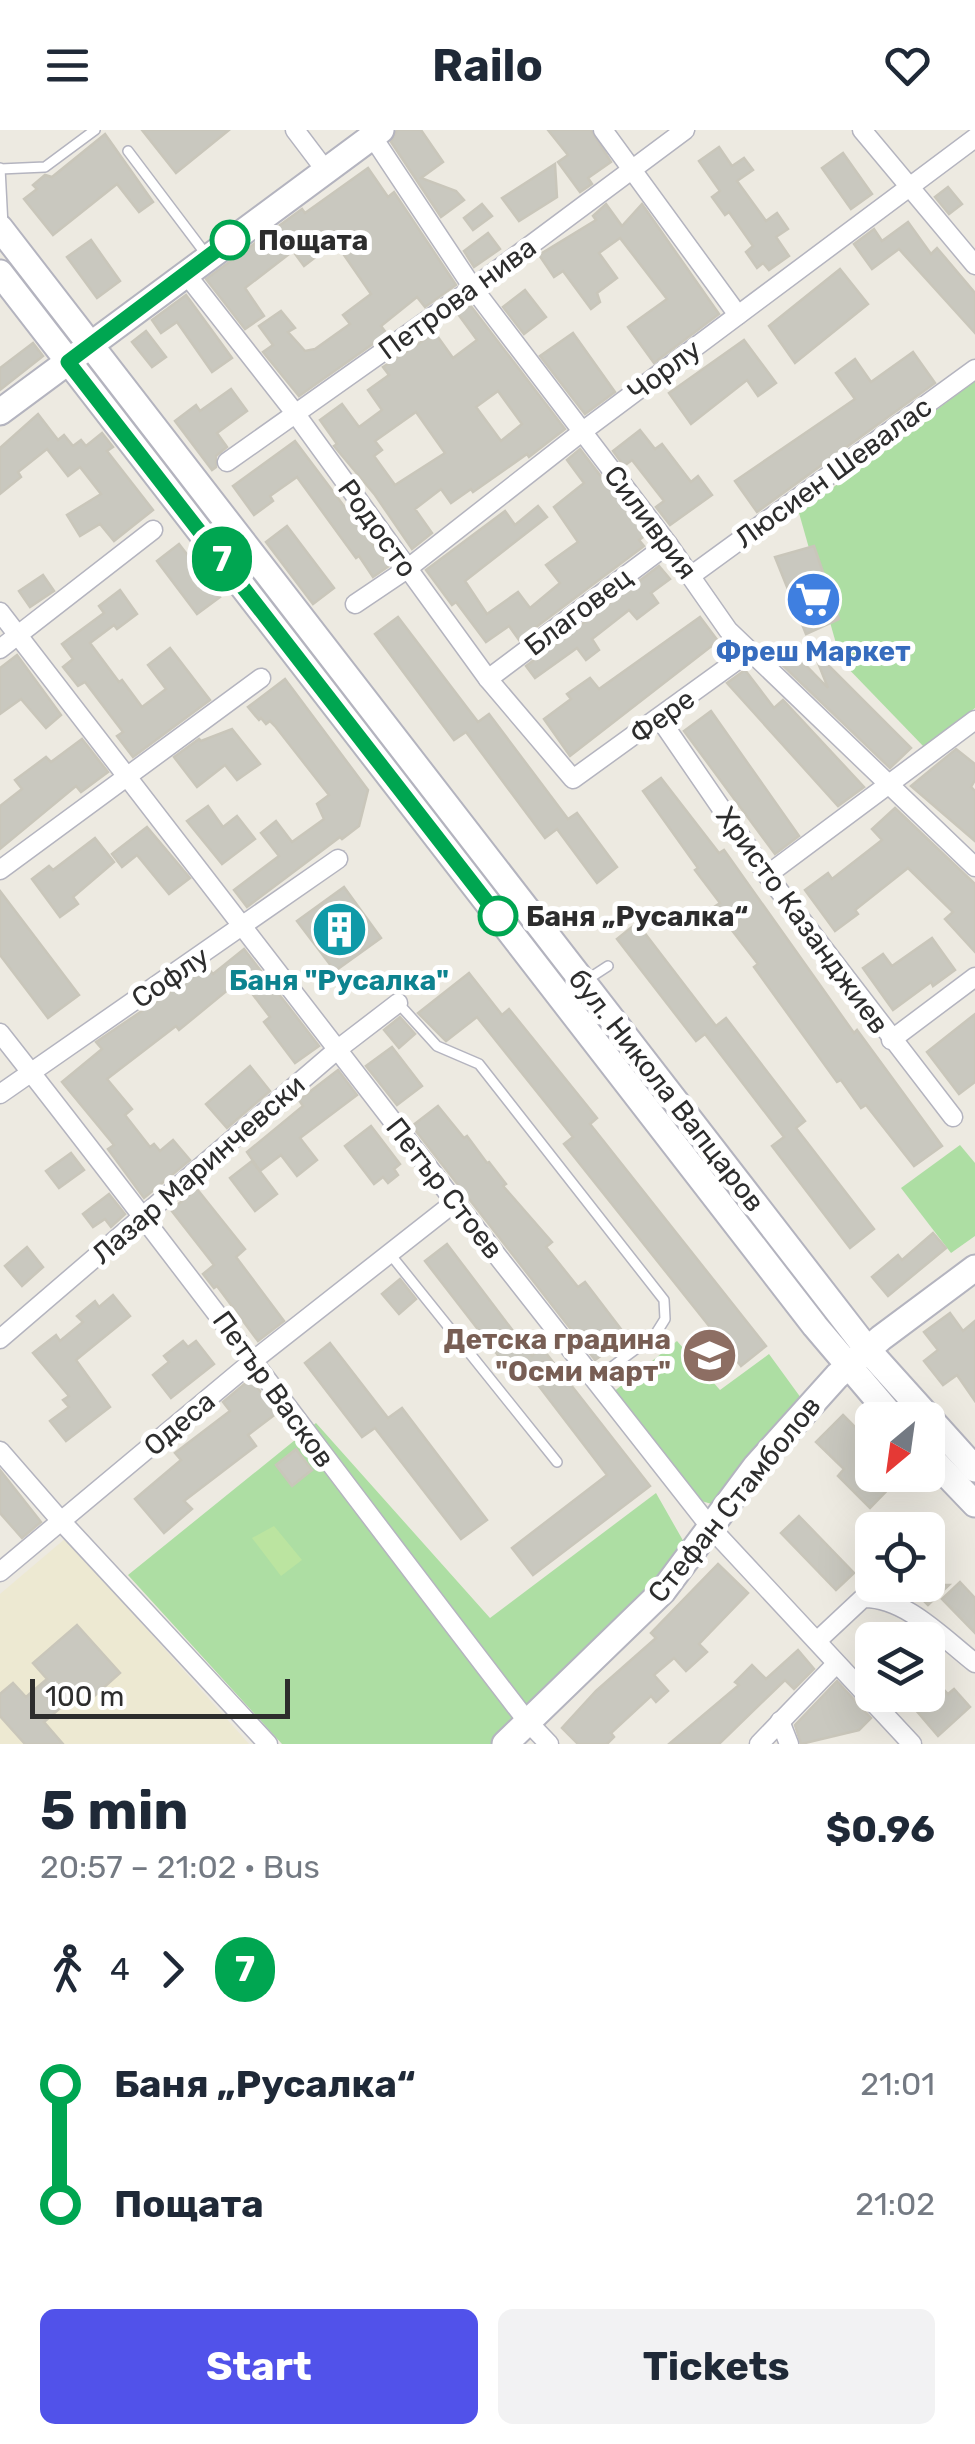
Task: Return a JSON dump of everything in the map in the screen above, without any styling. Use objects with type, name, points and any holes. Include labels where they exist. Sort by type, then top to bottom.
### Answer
[{"type":"street","points":[[295,130],[326,171]]},
{"type":"street","points":[[603,130],[738,314]]},
{"type":"street","name":"Петрова нива","points":[[227,462],[685,130]]},
{"type":"street","points":[[862,130],[975,265]]},
{"type":"street","points":[[0,412],[376,133]]},
{"type":"street","name":"Силиврия","points":[[376,133],[472,288],[692,575],[728,630],[975,867]]},
{"type":"street","name":"Чорлу","points":[[354,604],[408,568],[583,431],[975,138]]},
{"type":"street","name":"бул. Никола Вапцаров","points":[[2,231],[867,1349],[975,1469]]},
{"type":"street","name":"бул. Никола Вапцаров","points":[[0,273],[847,1367],[879,1402]]},
{"type":"street","name":"Родосто","points":[[186,274],[295,412],[488,679],[574,779]]},
{"type":"street","name":"Люсиен Шевалас","points":[[692,575],[975,368]]},
{"type":"street","points":[[0,649],[153,530]]},
{"type":"street","name":"Благовец","points":[[488,679],[668,544]]},
{"type":"street","name":"Петър Стоев","points":[[0,612],[711,1528],[912,1744]]},
{"type":"street","name":"Фере","points":[[574,779],[750,651]]},
{"type":"street","points":[[0,870],[261,678]]},
{"type":"street","name":"Христо Казанджиев","points":[[660,718],[767,875],[953,1117]]},
{"type":"street","points":[[767,875],[975,720]]},
{"type":"street","name":"Софлу","points":[[0,1094],[338,859]]},
{"type":"street","points":[[891,1040],[975,977]]},
{"type":"street","name":"Лазар Маринчевски","points":[[0,1339],[338,1049],[398,1003]]},
{"type":"street","name":"Петър Васков","points":[[0,1033],[144,1215],[527,1722],[550,1744]]},
{"type":"street","name":"Одеса","points":[[0,1572],[254,1360],[455,1202]]},
{"type":"street","name":"Стефан Стамболов","points":[[505,1744],[663,1591],[756,1466],[847,1367],[975,1268]]},
{"type":"street","points":[[0,1450],[60,1521],[268,1744]]},
{"type":"street","points":[[945,1473],[975,1504]]},
{"type":"street","points":[[817,1641],[863,1598],[884,1598],[975,1662]]},
{"type":"street","points":[[759,1744],[836,1664]]},
{"type":"street","points":[[780,1722],[789,1744]]},
{"type":"lane","points":[[2,231],[0,169],[45,167],[95,130]]},
{"type":"lane","points":[[128,151],[208,257]]},
{"type":"lane","points":[[584,982],[608,966]]},
{"type":"lane","points":[[398,1003],[437,1046],[479,1064],[664,1300],[666,1319],[655,1335],[594,1380]]},
{"type":"lane","points":[[390,1254],[558,1462]]},
{"type":"shaded area","points":[[66,1538],[249,1744],[0,1744],[0,1594]]},
{"type":"green space","points":[[975,381],[975,708],[925,748],[841,661],[799,513]]},
{"type":"green space","points":[[960,1145],[975,1163],[975,1236],[951,1253],[901,1188]]},
{"type":"green space","points":[[677,1341],[720,1390],[769,1354],[801,1398],[715,1505],[698,1500],[612,1393]]},
{"type":"green space","points":[[316,1423],[490,1618],[656,1493],[685,1544],[643,1599],[495,1744],[282,1744],[128,1575]]},
{"type":"green space","points":[[274,1526],[302,1560],[281,1576],[252,1538]]},
{"type":"building","points":[[142,130],[229,130],[176,173]]},
{"type":"building","points":[[397,130],[421,130],[443,162],[421,178],[456,191],[464,200],[441,217],[391,142]]},
{"type":"building","points":[[548,130],[591,130],[611,162],[588,178],[592,184],[580,192],[558,162],[568,155]]},
{"type":"building","points":[[105,134],[153,202],[139,212],[117,184],[53,235],[24,199],[37,189],[33,185],[45,175],[52,177]]},
{"type":"building","points":[[719,147],[732,166],[744,158],[753,170],[737,181],[766,221],[777,213],[788,229],[776,237],[789,256],[769,270],[763,263],[757,268],[746,252],[753,246],[729,212],[725,215],[712,197],[720,191],[699,161]]},
{"type":"building","points":[[843,153],[872,194],[851,209],[822,168]]},
{"type":"building","points":[[555,164],[557,197],[519,221],[502,198]]},
{"type":"building","points":[[368,168],[388,197],[394,192],[456,285],[425,307],[417,297],[381,326],[387,334],[299,396],[263,352],[273,345],[259,326],[281,311],[295,328],[288,332],[305,351],[315,349],[350,324],[343,315],[371,294],[335,242],[304,266],[293,251],[245,288],[264,316],[245,329],[206,279],[302,209],[305,213]]},
{"type":"building","points":[[948,187],[962,204],[949,214],[935,197]]},
{"type":"building","points":[[482,204],[492,216],[473,230],[464,218]]},
{"type":"building","points":[[606,204],[622,226],[642,204],[719,314],[654,363],[628,327],[667,299],[620,238],[599,253],[617,278],[597,293],[600,302],[591,309],[563,271],[554,277],[539,255],[596,220],[593,216]]},
{"type":"building","points":[[908,222],[931,254],[937,248],[975,293],[975,333],[899,249],[872,269],[854,244],[874,229],[882,241]]},
{"type":"building","points":[[488,233],[500,249],[474,267],[464,251]]},
{"type":"building","points":[[91,240],[120,281],[97,298],[67,257]]},
{"type":"building","points":[[840,269],[868,304],[795,363],[769,326]]},
{"type":"building","points":[[525,290],[546,317],[524,334],[503,307]]},
{"type":"building","points":[[186,295],[232,358],[212,372],[177,322],[161,333],[152,320]]},
{"type":"building","points":[[470,305],[565,429],[473,492],[471,489],[451,503],[441,489],[415,509],[432,533],[412,549],[375,495],[334,446],[337,444],[320,420],[342,404],[359,427],[382,410],[368,390],[389,375],[383,367],[435,333],[453,358],[477,340],[458,314]],"holes":[[[498,391],[522,424],[501,441],[476,407]],[[416,412],[445,453],[395,485],[374,456],[382,450],[375,441]]]},
{"type":"building","points":[[146,331],[166,357],[152,367],[132,342]]},
{"type":"building","points":[[573,333],[615,392],[585,414],[540,356]]},
{"type":"building","points":[[744,340],[776,383],[758,396],[747,380],[691,424],[669,393]]},
{"type":"building","points":[[33,343],[43,356],[0,390],[0,368]]},
{"type":"building","points":[[913,352],[935,383],[757,512],[735,481],[855,399],[836,373],[855,359],[871,382]]},
{"type":"building","points":[[231,389],[247,411],[217,433],[227,447],[216,456],[216,467],[212,470],[175,421],[196,405],[200,411]]},
{"type":"building","points":[[38,414],[58,440],[64,435],[73,446],[81,440],[86,446],[102,433],[113,447],[107,451],[153,510],[114,541],[100,524],[80,536],[67,515],[101,494],[80,467],[68,476],[47,449],[18,472],[21,477],[0,494],[0,448]]},
{"type":"building","points":[[640,430],[655,449],[662,444],[691,482],[698,476],[712,495],[670,525],[656,507],[664,501],[632,460],[624,466],[613,451]]},
{"type":"building","points":[[295,441],[389,566],[373,577],[297,477],[270,496],[273,501],[254,515],[233,486]]},
{"type":"building","points":[[580,449],[646,535],[639,540],[644,546],[519,640],[509,626],[486,642],[426,570],[505,511],[515,525],[538,506],[547,517],[465,581],[487,614],[518,592],[530,608],[560,583],[546,565],[578,542],[554,507],[584,483],[567,460]]},
{"type":"building","points":[[287,526],[334,588],[313,604],[266,542]]},
{"type":"building","points":[[179,544],[220,597],[197,614],[157,561]]},
{"type":"building","name":"Фреш Маркет","points":[[814,546],[839,619],[806,634],[775,557]]},
{"type":"building","points":[[659,566],[670,579],[651,593],[658,603],[637,619],[629,610],[592,639],[599,650],[586,660],[577,648],[535,678],[526,666]]},
{"type":"building","points":[[43,575],[54,591],[30,607],[19,591]]},
{"type":"building","points":[[120,590],[137,614],[90,643],[119,682],[122,680],[142,707],[166,689],[148,665],[170,648],[210,700],[133,757],[117,736],[123,732],[85,682],[78,686],[63,667],[73,659],[62,644],[104,613],[99,606]]},
{"type":"building","points":[[398,617],[478,722],[489,714],[568,819],[577,813],[617,867],[597,883],[557,829],[545,838],[466,732],[454,740],[375,634]]},
{"type":"building","points":[[700,617],[718,641],[570,756],[544,719],[571,699],[567,694],[590,678],[599,689]]},
{"type":"building","points":[[788,647],[828,688],[813,650],[911,748],[890,768],[776,659]]},
{"type":"building","points":[[17,655],[61,715],[46,728],[21,699],[0,714],[0,668]]},
{"type":"building","points":[[745,670],[774,708],[783,700],[864,787],[838,806],[727,683]]},
{"type":"building","points":[[285,679],[368,790],[359,826],[247,907],[234,890],[279,856],[261,833],[276,821],[292,842],[324,819],[317,804],[329,795],[275,726],[259,720],[248,707]]},
{"type":"building","points":[[711,711],[799,836],[775,854],[684,731]]},
{"type":"building","points":[[232,729],[260,764],[237,780],[225,765],[197,787],[174,757],[199,739]]},
{"type":"building","points":[[82,739],[108,772],[81,792],[76,786],[0,849],[0,806],[22,789],[15,780],[46,757],[51,762]]},
{"type":"building","points":[[956,749],[975,764],[971,787],[975,791],[975,841],[911,786]]},
{"type":"building","points":[[661,778],[719,853],[724,850],[854,1033],[857,1030],[942,1146],[914,1166],[866,1105],[861,1108],[841,1080],[837,1082],[754,967],[758,964],[714,907],[720,903],[643,791]]},
{"type":"building","points":[[208,806],[223,827],[237,816],[255,839],[222,864],[187,821]]},
{"type":"building","points":[[895,808],[975,884],[975,952],[945,919],[953,912],[908,868],[835,931],[805,890],[828,873],[832,879],[882,840],[872,829]]},
{"type":"building","points":[[147,827],[190,878],[169,894],[137,855],[122,867],[112,854]]},
{"type":"building","points":[[95,838],[114,862],[73,897],[78,904],[60,917],[32,879],[49,866],[53,870]]},
{"type":"building","name":"Баня \"Русалка\"","points":[[344,887],[381,938],[335,971],[297,921]]},
{"type":"building","points":[[0,891],[79,995],[48,1018],[0,955]]},
{"type":"building","points":[[637,923],[716,1026],[726,1018],[805,1121],[796,1128],[874,1229],[850,1248],[772,1146],[784,1137],[705,1034],[696,1041],[617,939]]},
{"type":"building","points":[[932,938],[955,970],[893,1010],[863,968],[883,954],[892,966]]},
{"type":"building","points":[[244,949],[319,1046],[295,1063],[264,1022],[270,1017],[241,979],[179,1030],[176,1026],[107,1079],[132,1109],[125,1115],[150,1147],[154,1144],[160,1151],[173,1140],[190,1160],[144,1198],[108,1149],[114,1145],[62,1082],[102,1049],[96,1042],[207,967],[213,974]]},
{"type":"building","points":[[469,973],[502,1015],[509,1009],[597,1118],[590,1124],[766,1346],[741,1366],[564,1144],[573,1137],[477,1017],[446,1041],[418,1013]]},
{"type":"building","points":[[975,1014],[975,1082],[959,1094],[927,1052]]},
{"type":"building","points":[[400,1017],[415,1034],[399,1048],[384,1030]]},
{"type":"building","points":[[392,1047],[422,1086],[397,1105],[366,1066]]},
{"type":"building","points":[[250,1066],[270,1091],[227,1128],[206,1104]]},
{"type":"building","points":[[338,1070],[357,1095],[300,1138],[317,1160],[297,1176],[281,1155],[260,1171],[247,1152],[303,1106],[299,1100]]},
{"type":"building","points":[[438,1106],[489,1162],[506,1184],[503,1186],[552,1242],[546,1247],[578,1287],[585,1282],[627,1337],[595,1360],[412,1126]]},
{"type":"building","points":[[371,1126],[400,1164],[394,1169],[398,1175],[388,1183],[383,1177],[374,1184],[345,1146]]},
{"type":"building","points":[[71,1153],[84,1170],[59,1188],[46,1171]]},
{"type":"building","points":[[252,1161],[277,1194],[255,1211],[230,1178]]},
{"type":"building","points":[[197,1189],[245,1249],[236,1257],[284,1321],[258,1341],[217,1286],[214,1288],[203,1274],[214,1265],[171,1210]]},
{"type":"building","points":[[109,1194],[125,1214],[111,1227],[105,1219],[93,1227],[83,1214]]},
{"type":"building","points":[[933,1233],[946,1248],[888,1296],[872,1277],[898,1255],[902,1260]]},
{"type":"building","points":[[447,1244],[532,1356],[542,1348],[650,1486],[533,1575],[512,1548],[607,1475],[522,1364],[511,1372],[425,1261]]},
{"type":"building","points":[[27,1247],[43,1267],[22,1286],[5,1266]]},
{"type":"building","points":[[400,1279],[416,1299],[399,1314],[382,1294]]},
{"type":"building","points":[[113,1295],[130,1316],[76,1360],[110,1407],[66,1441],[50,1421],[69,1407],[63,1400],[69,1396],[33,1353],[56,1335],[60,1341],[83,1322],[77,1316],[95,1301],[99,1307]]},
{"type":"building","points":[[950,1313],[963,1331],[975,1321],[975,1401],[957,1375],[943,1385],[924,1361],[938,1350],[924,1332]]},
{"type":"building","points":[[183,1341],[188,1347],[196,1341],[214,1364],[171,1398],[153,1375],[169,1362],[164,1356]]},
{"type":"building","points":[[330,1343],[388,1418],[402,1408],[487,1520],[461,1539],[375,1428],[362,1437],[305,1363]]},
{"type":"building","points":[[248,1381],[253,1382],[277,1413],[248,1435],[256,1446],[184,1501],[192,1509],[164,1533],[135,1499],[181,1460],[175,1453],[230,1411],[223,1402]]},
{"type":"building","points":[[843,1415],[855,1427],[855,1492],[886,1492],[870,1508],[838,1476],[844,1469],[816,1442]]},
{"type":"building","points":[[296,1449],[312,1470],[292,1486],[276,1465]]},
{"type":"building","points":[[0,1470],[41,1522],[22,1538],[0,1513]]},
{"type":"building","points":[[799,1516],[854,1573],[836,1590],[781,1533]]},
{"type":"building","points":[[718,1564],[748,1593],[699,1644],[707,1652],[686,1671],[674,1658],[654,1675],[668,1691],[656,1702],[651,1696],[611,1733],[614,1737],[607,1744],[578,1744],[562,1728],[596,1691],[656,1638],[651,1633]]},
{"type":"building","points":[[960,1582],[975,1598],[975,1633],[945,1602],[945,1596]]},
{"type":"building","points":[[77,1625],[120,1673],[91,1699],[82,1689],[44,1722],[63,1744],[25,1744],[0,1716],[0,1694],[13,1683],[26,1697],[47,1679],[33,1663]]},
{"type":"building","points":[[798,1650],[814,1669],[794,1689],[785,1680],[719,1744],[669,1744],[739,1685],[735,1682],[752,1665],[766,1679]]},
{"type":"building","points":[[837,1681],[855,1701],[855,1712],[865,1712],[871,1718],[859,1730],[801,1744],[795,1725]]},
{"type":"building","points":[[954,1689],[970,1707],[938,1736],[918,1712],[945,1712],[945,1691],[948,1694]]},
{"type":"bus line","name":"7","points":[[230,240],[68,362],[498,916]]},
{"type":"place","name":"Пощата","points":[[230,240]]},
{"type":"place","name":"Фреш Маркет","points":[[813,600]]},
{"type":"place","name":"Баня „Русалка“","points":[[498,916]]},
{"type":"place","name":"Баня \"Русалка\"","points":[[339,929]]},
{"type":"place","name":"Детска градина \"Осми март\"","points":[[710,1355]]}]
